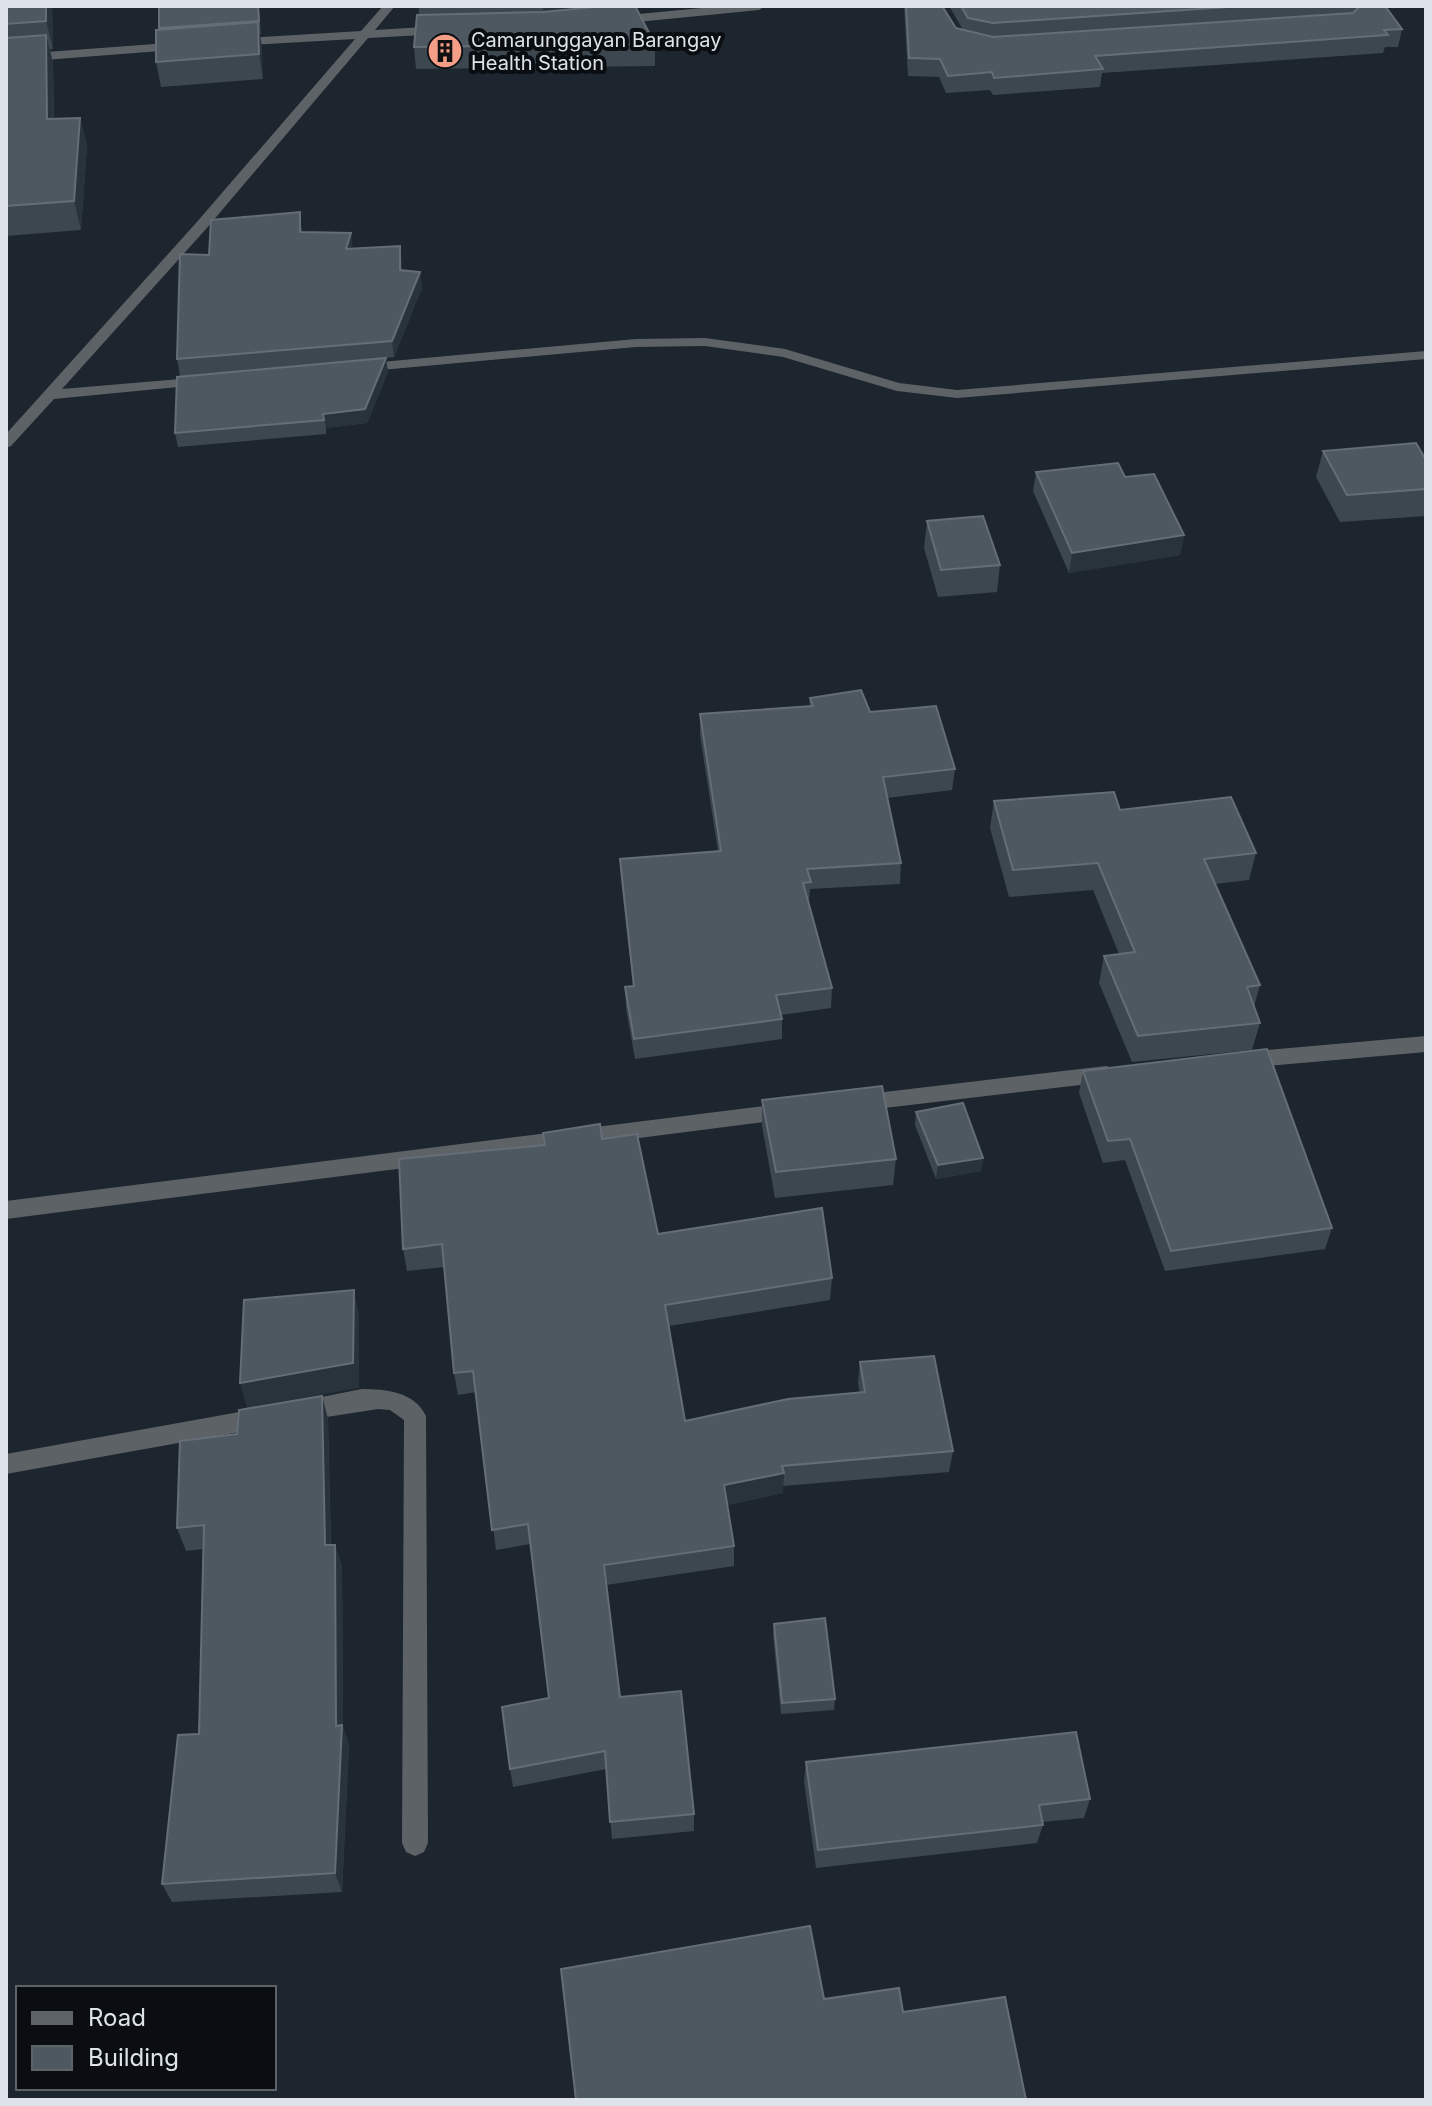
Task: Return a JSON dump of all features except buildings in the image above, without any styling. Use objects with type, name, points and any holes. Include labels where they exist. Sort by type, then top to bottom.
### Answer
[{"type":"street","points":[[6,443],[201,226],[389,6]]},
{"type":"street","points":[[604,21],[759,6]]},
{"type":"street","points":[[224,43],[454,30]]},
{"type":"street","points":[[6,59],[193,45]]},
{"type":"street","points":[[335,370],[636,343],[705,342],[785,353],[897,387],[957,394],[1426,355]]},
{"type":"street","points":[[50,395],[224,380]]},
{"type":"street","points":[[1230,1061],[1426,1044]]},
{"type":"street","points":[[840,1105],[1125,1072]]},
{"type":"street","points":[[6,1210],[808,1108]]},
{"type":"street","points":[[6,1464],[362,1400],[392,1400],[408,1406],[415,1416],[417,1457],[415,1843]]},
{"type":"place","name":"Camarunggayan Barangay Health Station","points":[[445,51]]}]
